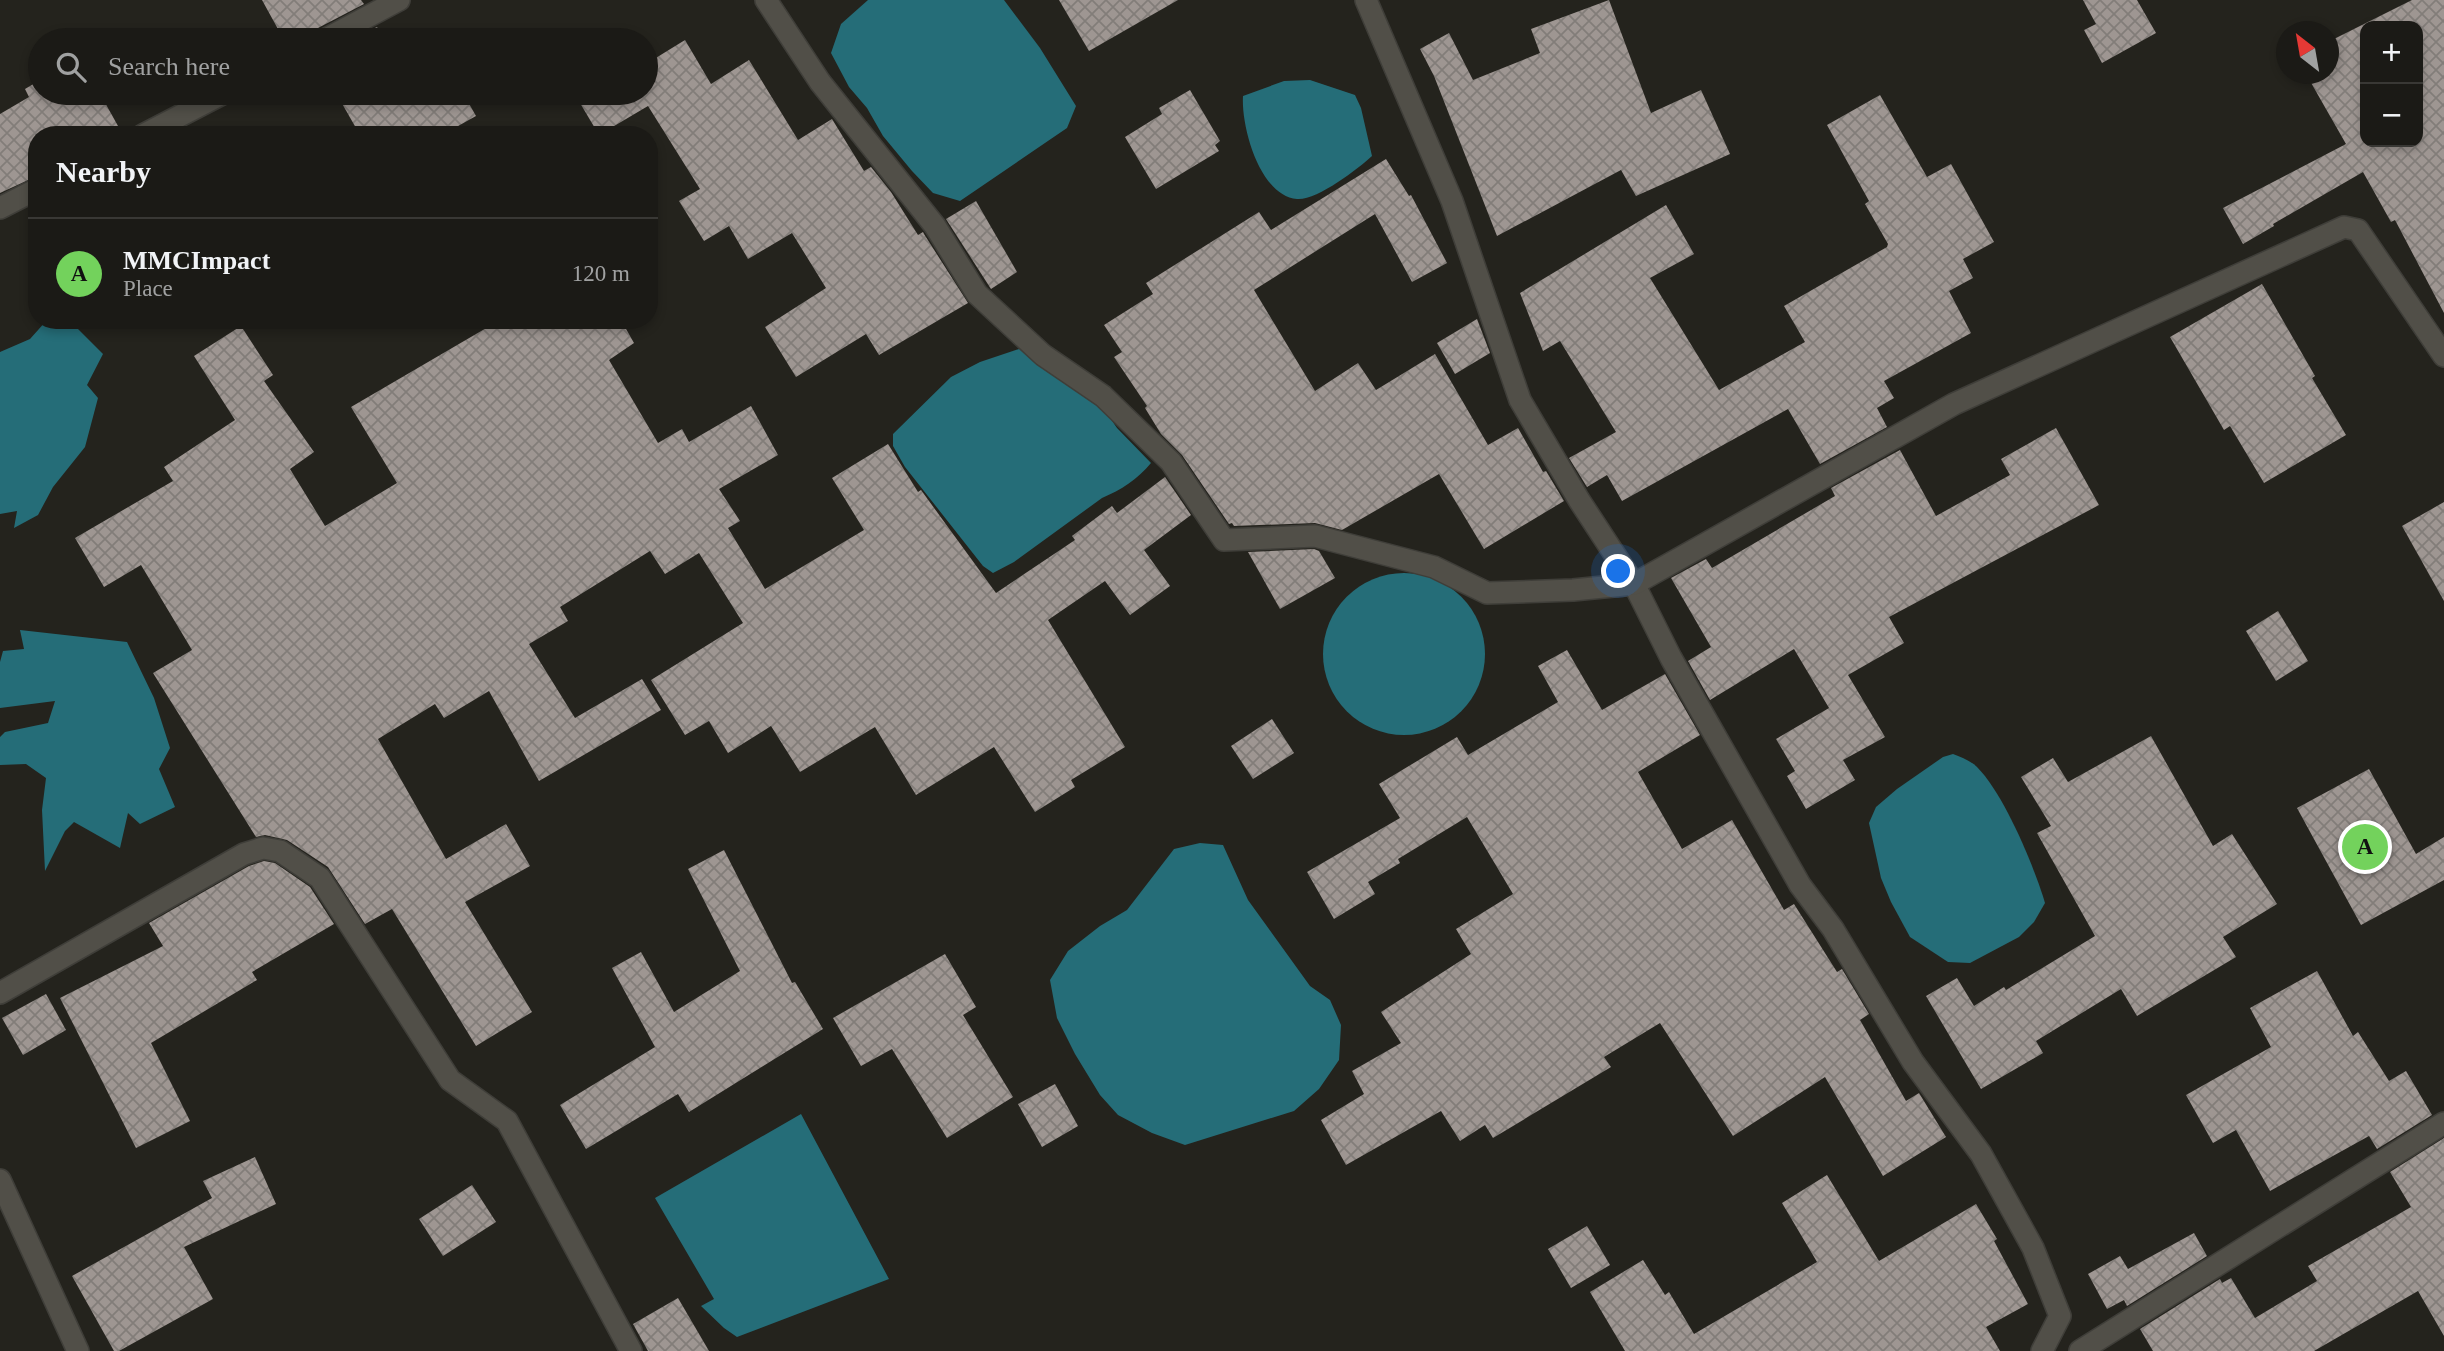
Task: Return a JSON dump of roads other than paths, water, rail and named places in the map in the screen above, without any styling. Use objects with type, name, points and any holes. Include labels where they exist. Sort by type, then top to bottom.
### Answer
[{"type":"street","points":[[346,28],[399,0]]},
{"type":"street","points":[[766,0],[820,82],[935,226],[977,294],[1043,355],[1103,396],[1171,462],[1224,540],[1315,536],[1434,567],[1487,593],[1573,590],[1634,584],[1954,404],[2344,227],[2358,230],[2444,356]]},
{"type":"street","points":[[1366,0],[1452,201],[1520,400],[1579,500],[1634,584],[1671,658],[1800,884],[1833,929],[1877,998],[1913,1062],[1982,1154],[2033,1248],[2060,1316],[2042,1351]]},
{"type":"street","points":[[160,126],[201,105]]},
{"type":"street","points":[[0,208],[28,194]]},
{"type":"street","points":[[0,993],[244,854],[263,848],[280,852],[320,878],[450,1080],[507,1121],[631,1351]]},
{"type":"street","points":[[2080,1351],[2444,1123]]},
{"type":"street","points":[[0,1180],[78,1351]]},
{"type":"water","points":[[868,0],[1004,0],[1040,48],[1076,106],[1067,128],[960,201],[933,193],[883,136],[867,108],[849,87],[831,53],[841,24]]},
{"type":"water","points":[[1310,80],[1355,95],[1361,108],[1372,156],[1325,190],[1297,199],[1284,195],[1273,186],[1255,158],[1245,125],[1243,96],[1284,81]]},
{"type":"water","points":[[39,329],[78,329],[103,354],[87,385],[98,398],[85,447],[53,487],[38,515],[14,528],[17,511],[0,514],[0,352],[30,339]]},
{"type":"water","points":[[1025,347],[1099,402],[1117,428],[1151,463],[1129,484],[1102,498],[1014,562],[993,573],[983,566],[905,467],[893,446],[893,434],[951,377],[980,362]]},
{"type":"water","points":[[1404,573],[1435,579],[1462,596],[1479,623],[1485,654],[1479,685],[1462,712],[1435,729],[1404,735],[1373,729],[1346,712],[1329,685],[1323,654],[1329,623],[1346,596],[1373,579]]},
{"type":"water","points":[[20,630],[127,642],[154,698],[170,748],[159,769],[175,807],[140,824],[128,813],[120,848],[74,822],[65,831],[45,871],[42,810],[46,778],[26,764],[0,765],[0,737],[5,732],[48,723],[55,701],[0,708],[0,662],[3,651],[24,649]]},
{"type":"water","points":[[1953,754],[1977,767],[1997,794],[2026,851],[2045,903],[2034,922],[2019,937],[1970,963],[1948,962],[1910,937],[1881,878],[1869,823],[1876,807],[1897,789],[1943,757]]},
{"type":"water","points":[[1200,843],[1223,845],[1248,900],[1310,986],[1330,1000],[1341,1025],[1339,1060],[1319,1089],[1294,1111],[1185,1145],[1152,1133],[1118,1115],[1100,1095],[1057,1018],[1050,980],[1068,951],[1100,926],[1127,910],[1174,849]]},
{"type":"water","points":[[801,1114],[889,1279],[737,1337],[701,1306],[714,1299],[655,1198]]},
{"type":"place","name":"MMCImpact","points":[[2365,847]]}]
